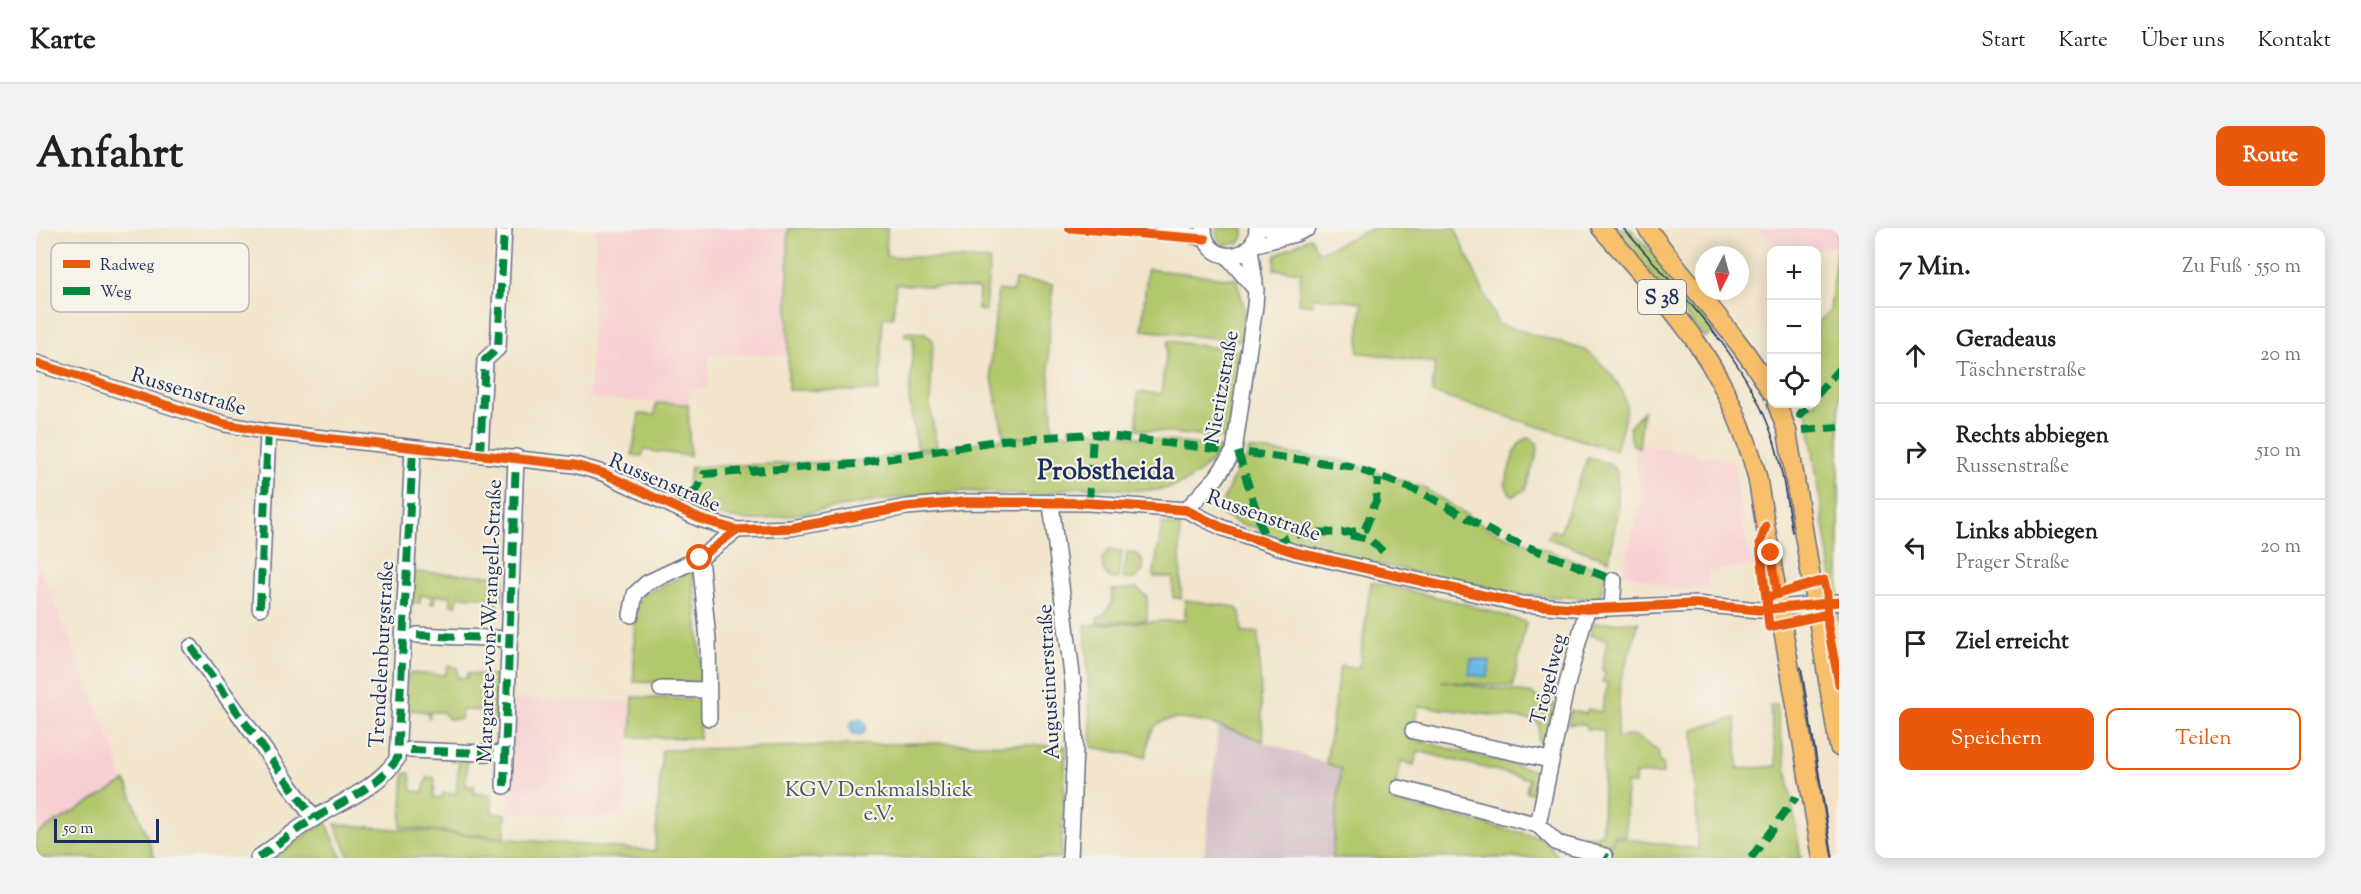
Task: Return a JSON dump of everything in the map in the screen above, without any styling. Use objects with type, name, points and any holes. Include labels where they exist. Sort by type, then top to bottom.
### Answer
[{"type":"main road","name":"S 38","points":[[1602,228],[1698,341],[1730,395],[1757,476],[1822,858]]},
{"type":"main road","name":"S 38","points":[[1647,228],[1675,267],[1744,351],[1767,386]]},
{"type":"main road","points":[[1778,408],[1787,431],[1839,747]]},
{"type":"street","points":[[480,454],[485,360],[498,348],[504,228]]},
{"type":"street","points":[[1163,228],[1205,233],[1214,250],[1227,256],[1256,290]]},
{"type":"street","points":[[1251,247],[1257,228]]},
{"type":"street","points":[[1269,228],[1301,231]]},
{"type":"street","points":[[1227,256],[1235,256],[1251,247],[1301,231]]},
{"type":"street","name":"Nieritzstraße","points":[[1186,510],[1217,477],[1234,452],[1256,290],[1251,247]]},
{"type":"street","name":"Russenstraße","points":[[36,363],[225,424],[268,432],[575,465],[603,473],[700,519],[737,530],[791,528],[907,507],[965,502],[1089,503],[1186,510],[1223,528],[1294,552],[1521,604],[1587,609],[1695,604],[1754,610],[1839,602]]},
{"type":"street","points":[[260,608],[268,432]]},
{"type":"street","name":"Trendelenburgstraße","points":[[258,858],[314,819],[367,788],[390,769],[397,759],[413,448]]},
{"type":"street","name":"Margarete-von-Wrangell-Straße","points":[[504,786],[516,457]]},
{"type":"street","name":"Augustinerstraße","points":[[1052,504],[1073,682],[1075,748],[1070,858]]},
{"type":"street","points":[[631,615],[635,594],[647,583],[700,558],[737,530]]},
{"type":"street","points":[[700,558],[708,639],[709,718]]},
{"type":"street","points":[[1612,608],[1614,580]]},
{"type":"street","name":"Trögelweg","points":[[1538,825],[1550,760],[1587,609]]},
{"type":"street","points":[[417,635],[510,639]]},
{"type":"street","points":[[191,646],[314,819]]},
{"type":"street","points":[[661,689],[708,690]]},
{"type":"street","points":[[1413,731],[1550,760]]},
{"type":"street","points":[[410,750],[506,754]]},
{"type":"street","points":[[1399,788],[1538,825],[1557,843],[1605,856]]},
{"type":"shaded area","points":[[597,228],[788,228],[788,356],[709,353],[708,389],[688,388],[688,404],[589,399]]},
{"type":"shaded area","points":[[1760,228],[1839,228],[1837,247],[1777,246],[1760,232]]},
{"type":"shaded area","points":[[1633,442],[1732,461],[1751,566],[1707,571],[1709,588],[1677,589],[1623,572],[1641,500]]},
{"type":"shaded area","points":[[36,558],[117,756],[123,783],[36,834]]},
{"type":"shaded area","points":[[514,699],[631,702],[625,819],[508,812]]},
{"type":"shaded area","points":[[1218,726],[1341,768],[1332,858],[1204,858]]},
{"type":"green space","points":[[788,228],[887,228],[886,256],[990,260],[985,311],[978,310],[979,289],[896,284],[893,317],[883,317],[879,391],[788,390]]},
{"type":"green space","points":[[1216,228],[1244,228],[1244,235],[1239,243],[1226,245],[1218,239]]},
{"type":"green space","points":[[1373,228],[1455,228],[1498,324],[1585,350],[1612,375],[1622,391],[1626,408],[1616,451],[1432,393],[1435,363],[1358,352],[1362,302],[1314,297],[1312,305],[1298,303],[1301,272],[1274,269],[1276,255],[1311,237],[1318,253]]},
{"type":"green space","points":[[1611,228],[1630,228],[1718,328],[1705,338]]},
{"type":"green space","points":[[1839,228],[1839,624],[1807,408],[1821,408],[1821,319],[1830,311]]},
{"type":"green space","points":[[1147,269],[1236,279],[1245,309],[1241,341],[1142,330]]},
{"type":"green space","points":[[1015,280],[1053,284],[1048,346],[1053,434],[1093,431],[1224,448],[1201,471],[1185,482],[1169,488],[1152,490],[1078,487],[1044,496],[962,491],[916,495],[760,520],[722,516],[704,512],[687,504],[686,492],[691,467],[856,461],[999,439],[1038,436],[1004,437],[990,368],[998,290],[1013,292]]},
{"type":"green space","points":[[905,332],[925,333],[933,340],[930,406],[937,447],[917,449],[909,399],[914,338],[905,337]]},
{"type":"green space","points":[[1168,341],[1240,351],[1226,439],[1137,429],[1138,392],[1161,394]]},
{"type":"green space","points":[[656,403],[688,404],[690,456],[644,450],[642,456],[632,455],[639,414],[655,415]]},
{"type":"green space","points":[[1643,411],[1639,448],[1632,444],[1629,428]]},
{"type":"green space","points":[[1529,438],[1537,443],[1538,451],[1525,490],[1513,496],[1505,484],[1519,444]]},
{"type":"green space","points":[[1249,449],[1340,460],[1424,488],[1493,531],[1608,572],[1599,599],[1523,595],[1302,548],[1254,527],[1239,524],[1218,512],[1237,469],[1246,459]]},
{"type":"green space","points":[[1588,457],[1610,464],[1617,472],[1618,509],[1609,560],[1547,538],[1551,530],[1560,532]]},
{"type":"green space","points":[[1162,524],[1180,527],[1181,598],[1173,598],[1173,577],[1153,577]]},
{"type":"green space","points":[[1109,550],[1122,551],[1118,579],[1110,578],[1103,570],[1102,558]]},
{"type":"green space","points":[[1127,552],[1138,555],[1143,563],[1143,571],[1134,579],[1123,579]]},
{"type":"green space","points":[[693,571],[703,684],[634,682],[634,616],[643,595]]},
{"type":"green space","points":[[412,572],[504,576],[503,600],[498,600],[497,607],[494,606],[494,598],[458,596],[457,605],[451,605],[451,596],[435,595],[434,604],[431,604],[431,596],[421,595],[420,603],[410,603]]},
{"type":"green space","points":[[1371,582],[1458,602],[1526,622],[1513,687],[1441,681],[1534,694],[1534,696],[1555,704],[1544,743],[1538,741],[1539,723],[1532,720],[1418,706],[1414,726],[1409,726],[1407,738],[1538,771],[1533,793],[1526,792],[1529,779],[1418,751],[1414,765],[1401,761],[1392,802],[1543,838],[1559,858],[1332,858],[1341,769],[1326,763],[1340,666],[1359,668]]},
{"type":"green space","points":[[1137,588],[1147,597],[1147,620],[1097,623],[1097,619],[1109,607],[1112,590]]},
{"type":"green space","points":[[1185,600],[1235,607],[1240,612],[1242,633],[1258,632],[1263,741],[1211,724],[1181,719],[1169,720],[1155,726],[1149,738],[1146,757],[1092,747],[1085,625],[1185,620]]},
{"type":"green space","points":[[1639,622],[1620,683],[1617,737],[1636,736],[1658,751],[1660,763],[1663,764],[1663,774],[1635,774],[1635,784],[1626,784],[1626,836],[1614,835],[1606,850],[1568,840],[1569,837],[1599,835],[1602,831],[1604,730],[1586,729],[1586,724],[1569,724],[1570,710],[1586,714],[1588,709],[1601,712],[1608,684],[1602,682],[1606,672],[1602,670],[1607,640],[1590,635],[1594,623]]},
{"type":"green space","points":[[448,665],[457,668],[458,678],[467,678],[467,673],[501,677],[499,721],[490,721],[490,711],[462,710],[461,719],[449,719],[443,712],[430,712],[429,719],[427,712],[406,709],[408,673],[445,675]]},
{"type":"green space","points":[[633,697],[698,700],[701,705],[699,738],[631,737]]},
{"type":"green space","points":[[1776,705],[1801,858],[1606,858],[1615,837],[1698,849],[1693,729],[1736,718],[1738,769],[1777,766],[1770,706]]},
{"type":"green space","name":"KGV Denkmalsblick e.V.","points":[[926,743],[1066,746],[1061,858],[350,858],[335,824],[655,851],[662,750]]},
{"type":"green space","points":[[451,757],[467,758],[466,786],[474,786],[474,794],[492,794],[492,813],[506,814],[505,838],[401,827],[404,773],[410,773],[412,791],[423,792],[427,777],[435,778],[434,797],[442,798],[443,793],[456,794],[459,762],[451,761]]},
{"type":"green space","points":[[126,781],[155,858],[41,858],[36,853],[36,834]]},
{"type":"green space","points":[[326,822],[342,858],[273,858]]},
{"type":"water","points":[[1471,659],[1490,661],[1488,677],[1469,675]]},
{"type":"water","points":[[855,719],[861,719],[866,727],[864,733],[855,735],[850,730],[850,724]]},
{"type":"tram line","points":[[1623,228],[1709,326],[1746,379],[1773,438],[1782,473],[1792,532]]},
{"type":"tram line","points":[[1801,667],[1833,858]]},
{"type":"marked path","points":[[480,454],[485,360],[498,348],[504,228]]},
{"type":"marked path","points":[[1821,390],[1839,369]]},
{"type":"marked path","points":[[1802,410],[1800,415],[1806,408]]},
{"type":"marked path","points":[[1803,430],[1839,427]]},
{"type":"marked path","points":[[260,608],[268,432]]},
{"type":"marked path","points":[[1089,503],[1093,434]]},
{"type":"marked path","points":[[672,506],[697,489],[704,474],[856,464],[1002,440],[1093,434],[1224,450]]},
{"type":"marked path","points":[[258,858],[308,823],[380,778],[397,759],[413,449]]},
{"type":"marked path","points":[[1238,452],[1266,542]]},
{"type":"marked path","points":[[1248,453],[1349,466],[1384,478],[1423,493],[1499,536],[1614,580]]},
{"type":"marked path","points":[[504,786],[516,457]]},
{"type":"marked path","points":[[1275,545],[1286,538],[1308,533],[1342,533],[1365,529],[1376,501],[1378,479]]},
{"type":"marked path","points":[[1350,535],[1369,539],[1388,556]]},
{"type":"marked path","points":[[417,635],[510,639]]},
{"type":"marked path","points":[[191,647],[314,819]]},
{"type":"marked path","points":[[410,750],[506,754]]},
{"type":"marked path","points":[[1751,858],[1796,797]]},
{"type":"cycle path","points":[[1069,228],[1205,239]]},
{"type":"cycle path","points":[[36,363],[225,424],[268,432],[575,465],[603,473],[700,519],[737,530],[791,528],[907,507],[965,502],[1089,503],[1186,510],[1223,528],[1294,552],[1521,604],[1587,609],[1695,604],[1760,610],[1839,602]]},
{"type":"cycle path","points":[[1766,526],[1760,543],[1769,627],[1828,614]]},
{"type":"cycle path","points":[[1768,597],[1824,580],[1827,594],[1828,627],[1839,684]]},
{"type":"district","name":"Probstheida","points":[[1106,470]]},
{"type":"route","points":[[700,558],[737,530],[791,528],[907,507],[965,502],[1089,503],[1186,510],[1223,528],[1294,552],[1521,604],[1587,609],[1695,604],[1760,610],[1768,609],[1768,597],[1777,594],[1771,553]]}]
